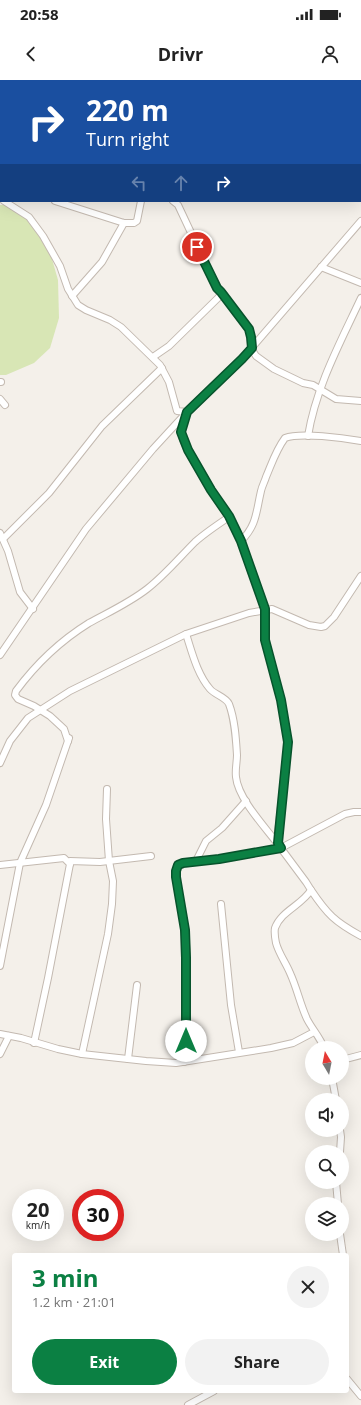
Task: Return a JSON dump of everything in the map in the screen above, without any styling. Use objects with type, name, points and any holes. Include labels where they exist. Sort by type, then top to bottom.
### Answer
[{"type":"street","points":[[5,202],[29,217],[44,236],[60,266],[66,285],[72,296],[82,308],[122,327],[136,343],[153,357],[162,368],[172,390],[177,411],[187,412]]},
{"type":"street","points":[[58,202],[124,223],[134,223],[137,221],[141,202]]},
{"type":"street","points":[[174,202],[178,205],[217,288],[249,329],[252,348],[256,356],[274,369],[296,380],[320,388],[336,399],[361,401]]},
{"type":"street","points":[[0,655],[33,609],[86,529],[153,448],[187,412],[242,359],[361,222]]},
{"type":"street","points":[[72,296],[102,262],[124,223]]},
{"type":"street","points":[[321,267],[361,283]]},
{"type":"street","points":[[153,357],[169,346],[219,298],[221,292]]},
{"type":"street","points":[[308,436],[311,415],[320,388],[361,298]]},
{"type":"street","points":[[33,609],[20,592],[1,536],[49,493],[102,426],[162,368]]},
{"type":"street","points":[[0,399],[5,405]]},
{"type":"street","points":[[187,412],[181,432],[184,440],[188,450],[211,490],[229,516],[241,541],[265,609],[265,640],[281,700],[288,742],[279,845]]},
{"type":"street","points":[[241,541],[253,526],[258,511],[261,489],[279,446],[286,438],[300,435],[361,441]]},
{"type":"street","points":[[0,966],[20,863],[46,805],[69,738],[64,729],[50,716],[18,699],[15,695],[16,691],[34,668],[60,644],[88,624],[127,603],[148,588],[194,543],[229,516]]},
{"type":"street","points":[[0,763],[10,741],[22,725],[33,714],[70,691],[186,634],[249,613],[265,609],[277,610],[309,625],[323,627],[334,617],[361,576]]},
{"type":"street","points":[[186,634],[196,663],[207,684],[211,690],[224,698],[229,704],[237,755],[236,777],[246,801],[255,816],[279,845],[323,907],[335,920],[361,936]]},
{"type":"street","points":[[82,1054],[108,934],[112,904],[113,881],[109,861],[106,819],[107,789]]},
{"type":"street","points":[[196,861],[206,841],[222,828],[246,801]]},
{"type":"street","points":[[184,1062],[186,958],[185,930],[179,902],[176,871],[178,865],[196,861],[219,859],[279,845],[345,814],[361,812]]},
{"type":"street","points":[[34,1043],[50,970],[70,861],[100,862],[151,856]]},
{"type":"street","points":[[0,865],[64,858],[70,864]]},
{"type":"street","points":[[311,890],[280,921],[276,926],[274,936],[291,975],[304,1012],[314,1032],[321,1041]]},
{"type":"street","points":[[221,904],[231,1005],[239,1052]]},
{"type":"street","points":[[128,1060],[137,985]]},
{"type":"street","points":[[0,1034],[82,1054],[128,1060],[184,1062],[293,1043],[314,1032]]},
{"type":"street","points":[[0,1054],[6,1044],[8,1036]]},
{"type":"street","points":[[349,1058],[361,1055]]},
{"type":"street","points":[[341,1241],[344,1253]]},
{"type":"street","points":[[349,1381],[361,1396]]},
{"type":"street","points":[[188,1405],[210,1393]]},
{"type":"green space","points":[[0,205],[4,205],[31,220],[48,245],[58,280],[59,318],[50,348],[34,363],[6,375],[0,375]]},
{"type":"route","points":[[186,1041],[185,930],[179,902],[176,868],[178,865],[183,863],[234,857],[269,849],[281,848],[278,843],[280,814],[288,755],[288,742],[281,700],[264,634],[265,609],[241,541],[229,516],[211,490],[188,450],[181,432],[187,412],[252,348],[249,329],[217,288],[197,247]]}]
